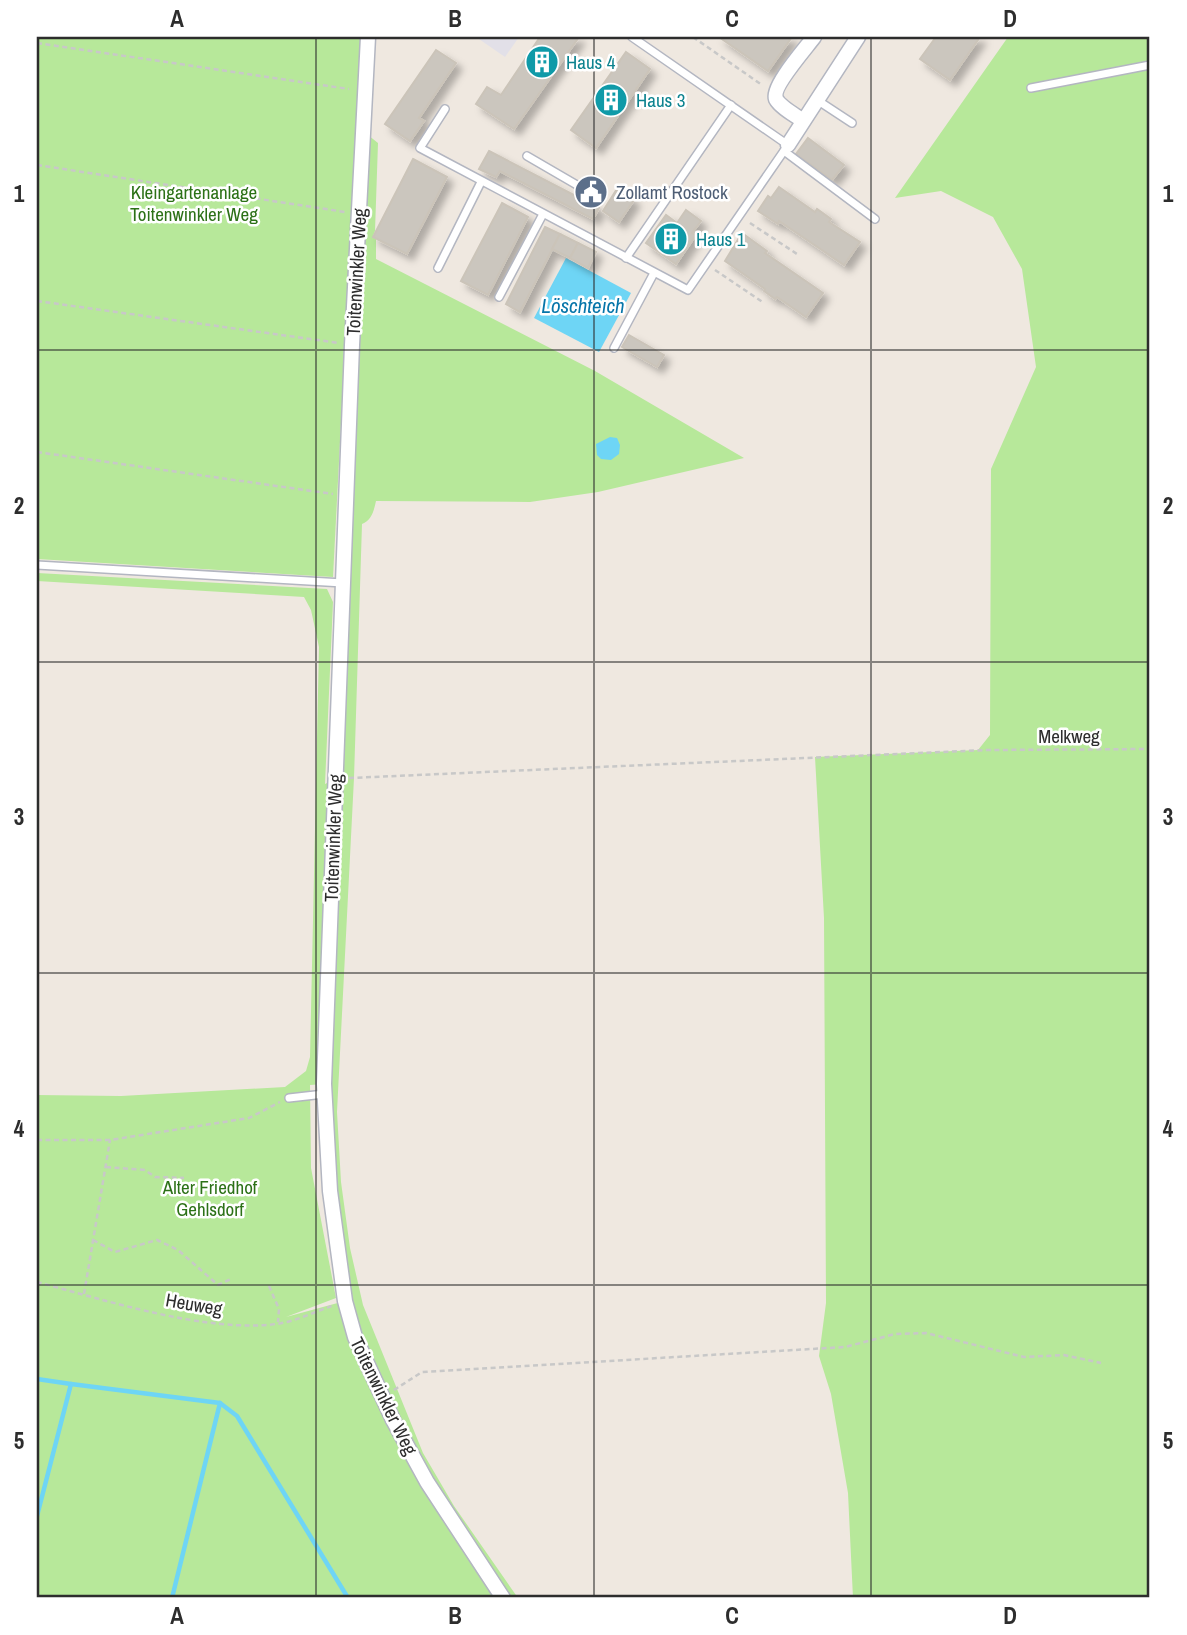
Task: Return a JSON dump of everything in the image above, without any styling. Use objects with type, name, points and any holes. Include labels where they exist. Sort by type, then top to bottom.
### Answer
[{"type":"street","name":"Toitenwinkler Weg","points":[[368,37],[352,345],[324,1094],[330,1191],[345,1301],[355,1337],[427,1482],[503,1598]]},
{"type":"street","points":[[802,120],[777,101],[775,94],[779,83],[814,37]]},
{"type":"street","points":[[786,148],[858,37]]},
{"type":"lane","points":[[632,37],[730,105],[875,219]]},
{"type":"lane","points":[[1031,88],[1150,65]]},
{"type":"lane","points":[[816,99],[852,123]]},
{"type":"lane","points":[[626,258],[730,105]]},
{"type":"lane","points":[[445,109],[420,148],[688,290],[786,148]]},
{"type":"lane","points":[[527,156],[601,199]]},
{"type":"lane","points":[[438,268],[481,182]]},
{"type":"lane","points":[[499,298],[543,214]]},
{"type":"lane","points":[[614,348],[654,272]]},
{"type":"lane","points":[[37,565],[344,583]]},
{"type":"lane","points":[[289,1098],[324,1094]]},
{"type":"path","points":[[694,37],[775,94]]},
{"type":"path","points":[[37,43],[366,92]]},
{"type":"path","points":[[37,164],[358,214]]},
{"type":"path","points":[[739,216],[797,254]]},
{"type":"path","points":[[706,264],[764,303]]},
{"type":"path","points":[[37,301],[352,345]]},
{"type":"path","points":[[37,452],[347,496]]},
{"type":"path","name":"Melkweg","points":[[336,779],[988,750],[1150,749]]},
{"type":"path","points":[[37,1140],[110,1140],[249,1118],[289,1098]]},
{"type":"path","points":[[84,1294],[110,1140]]},
{"type":"path","points":[[106,1167],[145,1170],[155,1177],[184,1178]]},
{"type":"path","points":[[93,1240],[115,1252],[157,1240],[178,1250],[218,1285],[231,1279]]},
{"type":"path","name":"Heuweg","points":[[37,1282],[178,1317],[239,1326],[278,1324],[345,1301]]},
{"type":"path","points":[[269,1286],[279,1309],[278,1324]]},
{"type":"path","points":[[383,1398],[422,1372],[845,1347],[895,1334],[926,1333],[1024,1357],[1064,1356],[1101,1363]]},
{"type":"shaded area","points":[[476,37],[519,37],[505,57]]},
{"type":"green space","name":"Kleingartenanlage Toitenwinkler Weg","points":[[37,37],[361,37],[333,577],[37,559]]},
{"type":"green space","points":[[1008,37],[1150,37],[1150,1598],[853,1598],[848,1493],[831,1394],[819,1356],[826,1303],[824,918],[815,757],[978,750],[990,735],[991,469],[1036,367],[1022,269],[993,217],[941,191],[895,198]]},
{"type":"green space","name":"Alter Friedhof Gehlsdorf","points":[[363,131],[378,143],[373,236],[376,238],[376,259],[595,371],[744,458],[598,492],[530,502],[376,501],[370,517],[362,524],[354,778],[337,1112],[341,1182],[350,1248],[363,1305],[423,1453],[454,1506],[518,1598],[37,1598],[37,1095],[121,1096],[285,1087],[306,1071],[310,1057],[319,647],[311,610],[304,597],[37,581],[37,573],[327,589],[333,602],[325,784],[335,779]],"holes":[[[324,1084],[345,1301],[286,1317],[336,1298],[311,1168],[310,1085]]]},
{"type":"water","name":"Löschteich","points":[[566,258],[631,293],[599,352],[534,318]]},
{"type":"water","points":[[610,437],[617,438],[620,445],[619,454],[611,460],[601,459],[597,455],[596,444]]},
{"type":"building","name":"Haus 4","points":[[540,37],[579,37],[514,129],[476,104],[487,87],[501,95]]},
{"type":"building","points":[[719,37],[792,37],[768,71]]},
{"type":"building","points":[[936,37],[980,37],[950,80],[920,59]]},
{"type":"building","points":[[436,50],[456,63],[419,118],[424,121],[410,141],[385,124]]},
{"type":"building","name":"Haus 3","points":[[626,52],[650,69],[596,148],[571,130]]},
{"type":"building","points":[[808,138],[844,165],[832,180],[796,154]]},
{"type":"building","points":[[489,151],[599,208],[593,219],[500,171],[496,177],[479,169]]},
{"type":"building","points":[[413,159],[447,177],[407,254],[373,237]]},
{"type":"building","points":[[779,187],[815,212],[817,209],[831,219],[829,222],[860,242],[844,265],[779,221],[778,224],[758,211],[768,196],[771,198]]},
{"type":"building","points":[[617,189],[634,200],[619,222],[603,211]]},
{"type":"building","points":[[502,203],[528,217],[488,295],[461,281]]},
{"type":"building","name":"Haus 1","points":[[686,210],[701,221],[692,233],[696,235],[676,264],[646,243],[666,215],[677,223]]},
{"type":"building","points":[[545,227],[560,234],[520,312],[506,304]]},
{"type":"building","points":[[742,233],[767,251],[765,253],[823,293],[806,317],[777,297],[775,299],[725,261]]},
{"type":"building","points":[[560,234],[578,243],[570,258],[552,249]]},
{"type":"building","points":[[578,243],[596,252],[588,268],[570,258]]},
{"type":"building","points":[[629,335],[664,355],[657,367],[622,347]]},
{"type":"waterway","points":[[37,1379],[71,1384],[37,1516]]},
{"type":"waterway","points":[[71,1384],[220,1403],[172,1598]]},
{"type":"waterway","points":[[220,1403],[237,1416],[348,1598]]},
{"type":"place","name":"Haus 4","points":[[542,62]]},
{"type":"place","name":"Haus 3","points":[[611,100]]},
{"type":"place","name":"Zollamt Rostock","points":[[591,192]]},
{"type":"place","name":"Haus 1","points":[[671,239]]}]
